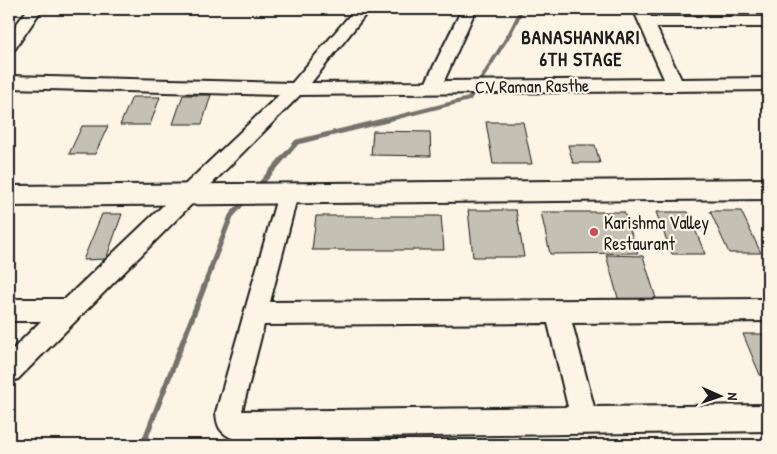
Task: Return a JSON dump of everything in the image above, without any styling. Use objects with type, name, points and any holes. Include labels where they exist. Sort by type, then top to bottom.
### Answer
[{"type":"main road","points":[[9,178],[768,172]]},
{"type":"main road","points":[[9,196],[768,189]]},
{"type":"street","points":[[9,45],[35,9]]},
{"type":"street","points":[[9,370],[296,89],[363,9]]},
{"type":"street","points":[[432,88],[469,9]]},
{"type":"street","points":[[675,84],[643,16],[768,22]]},
{"type":"street","name":"CV Raman Rasthe","points":[[9,82],[296,89],[768,84]]},
{"type":"street","points":[[288,194],[229,412],[230,422],[234,424],[768,418]]},
{"type":"street","points":[[9,310],[69,310]]},
{"type":"street","points":[[255,314],[768,310]]},
{"type":"street","points":[[557,312],[584,420]]},
{"type":"building","points":[[183,95],[211,95],[202,124],[173,124]]},
{"type":"building","points":[[132,97],[160,97],[150,125],[120,125]]},
{"type":"building","points":[[486,122],[523,122],[532,164],[493,164]]},
{"type":"building","points":[[82,126],[108,126],[95,154],[69,154]]},
{"type":"building","points":[[373,131],[430,132],[431,156],[371,155]]},
{"type":"building","points":[[568,145],[595,145],[600,163],[573,163]]},
{"type":"building","points":[[468,210],[516,210],[524,257],[473,257]]},
{"type":"building","points":[[710,211],[741,211],[761,253],[729,253]]},
{"type":"building","points":[[541,212],[624,212],[638,253],[550,254]]},
{"type":"building","points":[[656,212],[688,212],[705,254],[672,254]]},
{"type":"building","points":[[102,214],[122,214],[106,259],[83,260]]},
{"type":"building","points":[[316,216],[441,216],[444,250],[312,250]]},
{"type":"building","points":[[606,255],[643,256],[658,305],[620,305]]},
{"type":"building","points":[[743,334],[768,334],[768,375],[760,375]]},
{"type":"waterway","points":[[382,121],[469,99],[510,33],[522,9]]},
{"type":"waterway","points":[[257,188],[297,142],[387,120]]},
{"type":"waterway","points":[[210,270],[231,216],[246,199]]},
{"type":"waterway","points":[[118,445],[143,444],[211,269]]},
{"type":"place","name":"Karishma Valley Restaurant","points":[[594,232]]},
{"type":"district","name":"BANASHANKARI 6TH STAGE","points":[[581,48]]}]
